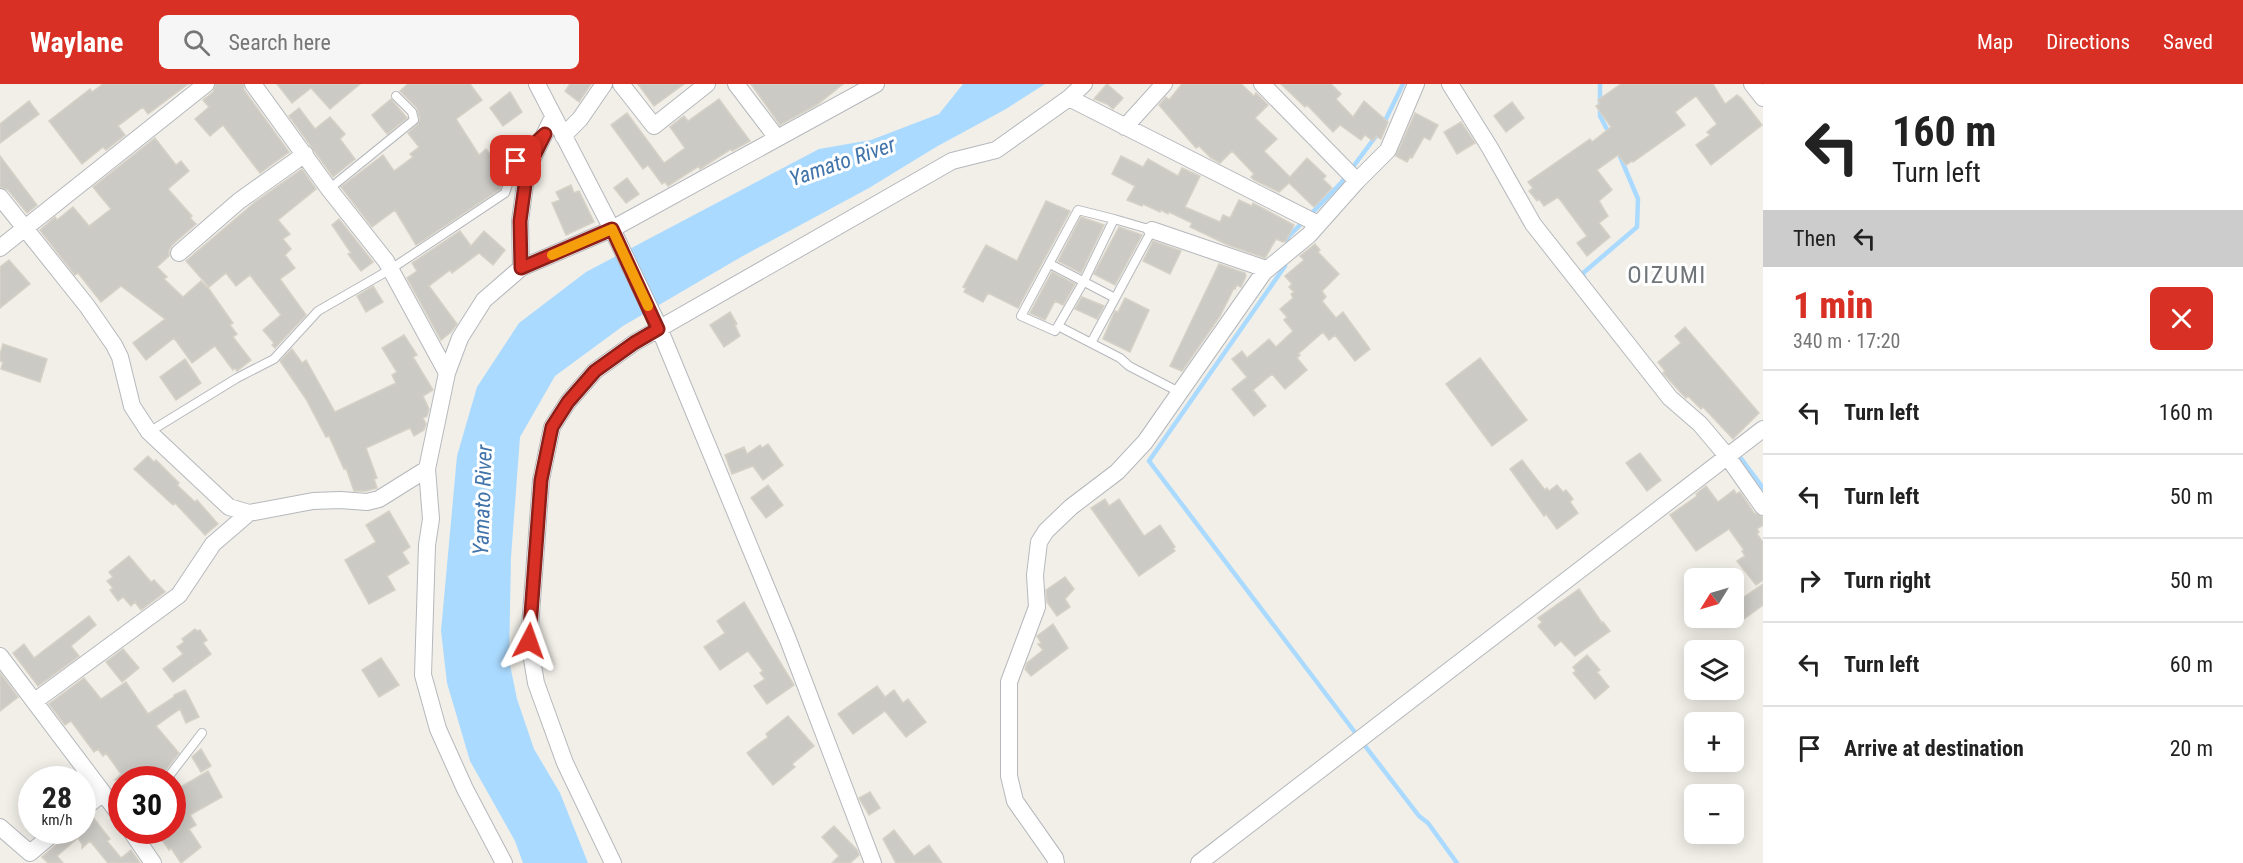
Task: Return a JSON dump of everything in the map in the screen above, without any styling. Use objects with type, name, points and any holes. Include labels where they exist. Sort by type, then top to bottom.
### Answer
[{"type":"street","points":[[0,248],[206,84]]},
{"type":"street","points":[[253,84],[329,189],[391,269],[447,373]]},
{"type":"street","points":[[537,84],[614,234],[657,326],[787,637],[873,863]]},
{"type":"street","points":[[563,136],[580,119],[604,84]]},
{"type":"street","points":[[621,84],[654,126],[707,84]]},
{"type":"street","points":[[736,84],[777,138]]},
{"type":"street","points":[[504,863],[465,789],[438,729],[423,675],[427,545],[431,519],[427,469],[447,373],[460,338],[484,300],[521,268],[614,234],[777,138],[876,84]]},
{"type":"street","points":[[613,863],[565,763],[536,683],[529,641],[541,480],[552,427],[568,402],[595,371],[657,326],[952,161],[996,150],[1069,98],[1084,84]]},
{"type":"street","points":[[1125,127],[1164,84]]},
{"type":"street","points":[[1262,84],[1357,181]]},
{"type":"street","points":[[1056,863],[1055,858],[1015,801],[1010,776],[1009,682],[1037,607],[1035,575],[1039,542],[1046,531],[1071,507],[1117,472],[1146,442],[1266,269],[1309,235],[1388,150],[1416,84]]},
{"type":"street","points":[[1450,84],[1490,148],[1533,225],[1670,398],[1700,424],[1727,456],[1763,507]]},
{"type":"street","points":[[1752,84],[1763,98]]},
{"type":"street","points":[[1069,98],[1318,224]]},
{"type":"street","points":[[521,268],[520,221],[527,170],[553,117]]},
{"type":"street","points":[[179,253],[239,201],[305,154]]},
{"type":"street","points":[[0,197],[87,306],[114,345],[120,357],[132,406],[149,432],[229,507],[249,513],[313,501],[367,502],[379,499],[427,469]]},
{"type":"street","points":[[1152,230],[1266,269]]},
{"type":"street","points":[[1199,863],[1763,429]]},
{"type":"street","points":[[34,701],[179,595],[213,544],[249,513]]},
{"type":"street","points":[[0,656],[108,800]]},
{"type":"street","points":[[96,799],[103,793]]},
{"type":"street","points":[[0,827],[18,843]]},
{"type":"street","points":[[20,844],[30,853],[41,844]]},
{"type":"street","points":[[140,844],[153,863]]},
{"type":"lane","points":[[329,189],[414,120],[412,112],[396,96]]},
{"type":"lane","points":[[149,432],[237,378],[274,359],[318,311],[391,269],[505,193],[516,161],[545,134]]},
{"type":"lane","points":[[1091,343],[1152,230],[1114,219],[1078,210],[1021,316],[1055,332],[1084,281],[1114,219]]},
{"type":"lane","points":[[1050,264],[1115,298]]},
{"type":"lane","points":[[1058,326],[1181,393]]},
{"type":"lane","points":[[177,766],[202,733]]},
{"type":"water","name":"Yamato River","points":[[963,84],[1045,84],[869,188],[741,257],[623,326],[555,376],[520,437],[511,557],[509,660],[517,699],[534,749],[560,793],[588,863],[523,863],[515,841],[470,761],[447,683],[441,631],[457,456],[477,387],[519,323],[586,272],[819,149],[871,140],[939,114]]},
{"type":"building","points":[[103,84],[188,84],[148,114],[143,107],[118,126],[125,135],[106,150],[103,147],[82,164],[49,121],[90,89],[92,92]]},
{"type":"building","points":[[216,84],[243,84],[244,90],[289,152],[260,173],[223,125],[210,136],[195,119],[209,107],[203,100],[213,92]]},
{"type":"building","points":[[277,84],[360,84],[330,109],[311,88],[292,103]]},
{"type":"building","points":[[408,84],[470,84],[482,100],[456,119],[479,155],[486,149],[494,159],[491,162],[503,180],[500,189],[416,245],[395,210],[372,227],[341,187],[383,155],[394,171],[413,157],[410,154],[419,147],[408,133],[420,119],[417,108],[400,91]]},
{"type":"building","points":[[570,84],[591,84],[579,102],[565,91]]},
{"type":"building","points":[[638,84],[684,84],[654,106]]},
{"type":"building","points":[[751,84],[843,84],[818,104],[780,125]]},
{"type":"building","points":[[1107,84],[1123,98],[1113,109],[1094,99]]},
{"type":"building","points":[[1182,84],[1241,84],[1254,96],[1256,93],[1268,105],[1255,118],[1277,139],[1264,151],[1290,177],[1307,158],[1326,176],[1323,179],[1332,188],[1314,207],[1289,183],[1279,192],[1254,180],[1251,177],[1254,174],[1232,151],[1220,163],[1199,146],[1196,148],[1159,105],[1166,97],[1169,100]]},
{"type":"building","points":[[1281,84],[1331,84],[1341,94],[1336,99],[1353,117],[1364,101],[1388,122],[1381,139],[1376,136],[1373,141],[1365,135],[1361,140],[1340,125],[1333,132],[1307,105],[1305,107]]},
{"type":"building","points":[[1621,84],[1713,84],[1725,104],[1737,95],[1762,125],[1711,165],[1696,145],[1710,135],[1707,132],[1717,124],[1696,96],[1675,112],[1685,125],[1633,162],[1626,165],[1618,155],[1597,170],[1612,190],[1599,201],[1608,216],[1599,223],[1610,237],[1587,256],[1577,243],[1587,236],[1558,197],[1544,206],[1529,191],[1533,188],[1528,182],[1590,139],[1592,142],[1611,127],[1596,106],[1600,104],[1598,100]]},
{"type":"building","points":[[510,92],[522,112],[503,126],[490,108]]},
{"type":"building","points":[[391,99],[407,118],[387,134],[372,115]]},
{"type":"building","points":[[719,99],[750,141],[732,151],[731,149],[700,169],[699,166],[668,186],[665,182],[662,184],[648,165],[643,169],[611,125],[627,113],[664,163],[685,148],[670,127],[684,116],[688,121]]},
{"type":"building","points":[[29,101],[39,114],[0,143],[0,124]]},
{"type":"building","points":[[1512,102],[1524,118],[1506,132],[1494,116]]},
{"type":"building","points":[[299,108],[315,129],[330,117],[345,134],[340,139],[355,159],[333,177],[289,116]]},
{"type":"building","points":[[1415,113],[1438,125],[1430,140],[1424,137],[1412,158],[1410,157],[1407,162],[1396,156]]},
{"type":"building","points":[[1461,122],[1475,143],[1457,154],[1444,132]]},
{"type":"building","points":[[155,138],[176,165],[181,161],[189,171],[168,189],[192,216],[190,218],[196,224],[172,245],[169,256],[157,267],[167,277],[164,279],[183,297],[201,281],[209,289],[233,323],[230,325],[237,334],[233,337],[251,360],[237,371],[235,368],[233,370],[215,346],[192,363],[174,338],[146,360],[133,343],[165,319],[121,286],[101,302],[78,273],[75,275],[40,230],[55,217],[57,220],[73,207],[89,226],[111,209],[93,187]]},
{"type":"building","points":[[0,156],[37,205],[27,213],[8,190],[0,187]]},
{"type":"building","points":[[1121,156],[1143,167],[1148,159],[1178,176],[1182,168],[1200,176],[1185,207],[1220,222],[1223,215],[1230,218],[1239,200],[1252,206],[1253,203],[1294,225],[1286,241],[1276,239],[1265,258],[1228,245],[1190,227],[1192,223],[1169,212],[1168,214],[1161,210],[1160,212],[1127,200],[1135,186],[1112,174]]},
{"type":"building","points":[[302,169],[316,189],[278,220],[290,234],[283,239],[291,249],[285,255],[295,268],[280,279],[306,315],[275,348],[272,345],[274,343],[263,330],[281,315],[250,275],[236,286],[226,273],[209,287],[186,261],[254,203]]},
{"type":"building","points":[[627,178],[639,194],[626,203],[614,188]]},
{"type":"building","points":[[571,185],[574,193],[579,191],[594,222],[566,235],[552,203],[560,200],[556,192]]},
{"type":"building","points":[[1046,201],[1070,211],[1018,308],[988,293],[983,302],[964,292],[966,288],[963,287],[986,245],[1017,261]]},
{"type":"building","points":[[1081,217],[1104,225],[1081,273],[1058,261]]},
{"type":"building","points":[[339,219],[373,262],[361,271],[348,254],[351,253],[332,225]]},
{"type":"building","points":[[1119,227],[1142,235],[1115,285],[1094,274]]},
{"type":"building","points":[[460,231],[471,246],[484,231],[505,250],[493,265],[479,253],[452,273],[450,270],[429,286],[457,324],[441,340],[407,278],[417,271],[412,263]]},
{"type":"building","points":[[1153,241],[1181,251],[1170,274],[1143,261]]},
{"type":"building","points":[[1315,244],[1320,250],[1318,252],[1339,274],[1322,291],[1326,297],[1322,301],[1336,318],[1343,312],[1370,349],[1355,361],[1335,335],[1329,340],[1323,332],[1298,354],[1300,355],[1297,358],[1307,370],[1285,389],[1272,374],[1253,390],[1266,406],[1254,416],[1232,389],[1247,377],[1232,359],[1242,351],[1247,358],[1269,339],[1276,347],[1293,331],[1284,320],[1287,317],[1280,309],[1293,298],[1291,294],[1294,292],[1289,287],[1292,284],[1285,276],[1304,260],[1300,256]]},
{"type":"building","points":[[9,260],[30,284],[0,308],[0,267]]},
{"type":"building","points":[[1219,264],[1245,273],[1246,276],[1241,287],[1237,285],[1234,288],[1220,316],[1182,371],[1170,366]]},
{"type":"building","points":[[1052,272],[1075,284],[1063,305],[1055,301],[1045,320],[1030,313]]},
{"type":"building","points":[[373,286],[383,302],[366,312],[357,296]]},
{"type":"building","points":[[1082,297],[1104,306],[1097,319],[1075,309]]},
{"type":"building","points":[[1125,298],[1149,310],[1130,352],[1103,339],[1115,311],[1118,312]]},
{"type":"building","points":[[730,312],[737,324],[735,325],[740,336],[724,347],[710,325]]},
{"type":"building","points":[[1685,327],[1759,413],[1733,439],[1703,407],[1701,409],[1688,396],[1686,398],[1682,394],[1663,373],[1665,371],[1658,362],[1681,343],[1675,336]]},
{"type":"building","points":[[404,335],[417,355],[413,357],[433,390],[423,396],[429,409],[427,416],[423,418],[426,424],[424,430],[414,436],[410,428],[366,448],[377,478],[374,479],[377,488],[354,491],[346,468],[344,469],[329,436],[326,437],[306,399],[280,361],[292,349],[302,363],[306,360],[335,412],[396,383],[392,375],[397,372],[382,348]]},
{"type":"building","points":[[3,344],[47,359],[40,382],[1,369],[3,362],[0,361],[0,354]]},
{"type":"building","points":[[1480,358],[1527,420],[1492,446],[1446,384]]},
{"type":"building","points":[[185,359],[201,383],[176,400],[160,377]]},
{"type":"building","points":[[768,444],[783,465],[763,480],[753,466],[732,474],[725,455],[744,447],[747,454],[760,445],[762,448]]},
{"type":"building","points":[[1640,453],[1661,480],[1647,491],[1626,463]]},
{"type":"building","points":[[148,456],[154,462],[156,460],[179,483],[177,485],[195,502],[197,500],[218,524],[205,535],[175,503],[173,505],[134,469]]},
{"type":"building","points":[[1522,460],[1545,490],[1547,488],[1549,491],[1557,485],[1563,492],[1566,490],[1573,499],[1570,502],[1578,513],[1557,529],[1546,514],[1544,516],[1510,469]]},
{"type":"building","points":[[768,485],[783,505],[766,518],[751,498]]},
{"type":"building","points":[[1706,486],[1718,502],[1734,490],[1736,494],[1740,492],[1754,513],[1763,517],[1763,525],[1757,529],[1759,532],[1757,534],[1763,542],[1763,580],[1756,585],[1737,561],[1745,556],[1742,551],[1744,550],[1729,529],[1696,551],[1670,515],[1697,496],[1696,494]]},
{"type":"building","points":[[1105,499],[1109,506],[1119,499],[1144,536],[1160,525],[1175,547],[1173,549],[1175,551],[1139,576],[1091,508]]},
{"type":"building","points":[[389,511],[410,547],[402,552],[409,563],[387,576],[395,590],[369,604],[345,560],[376,542],[366,525]]},
{"type":"building","points":[[129,556],[151,582],[154,580],[165,592],[141,610],[135,602],[131,606],[123,597],[118,601],[110,590],[113,588],[107,581],[113,577],[109,572]]},
{"type":"building","points":[[1065,577],[1074,589],[1065,599],[1070,607],[1057,616],[1047,602],[1046,590]]},
{"type":"building","points":[[1763,584],[1763,605],[1744,619],[1744,597]]},
{"type":"building","points":[[1579,589],[1610,631],[1575,656],[1561,641],[1555,646],[1538,626],[1542,622],[1538,618]]},
{"type":"building","points":[[744,602],[794,685],[767,704],[754,686],[765,679],[760,673],[763,671],[748,651],[720,670],[704,647],[725,633],[717,621]]},
{"type":"building","points":[[89,616],[96,625],[71,646],[79,656],[38,686],[13,653],[24,644],[34,658]]},
{"type":"building","points":[[1053,624],[1068,648],[1031,676],[1025,669],[1027,663],[1043,650],[1038,644],[1041,643],[1037,636]]},
{"type":"building","points":[[195,629],[200,630],[207,640],[203,643],[211,654],[173,682],[163,669],[183,654],[177,647],[184,642],[182,639]]},
{"type":"building","points":[[123,649],[139,668],[122,682],[106,662]]},
{"type":"building","points":[[1587,655],[1600,670],[1597,672],[1609,687],[1595,699],[1573,673],[1576,671],[1573,667]]},
{"type":"building","points":[[381,658],[399,685],[379,697],[362,670]]},
{"type":"building","points":[[0,673],[18,697],[0,711]]},
{"type":"building","points":[[84,678],[101,699],[126,682],[148,714],[185,690],[199,717],[186,723],[180,709],[156,726],[179,753],[169,766],[115,766],[106,753],[103,756],[98,749],[94,752],[71,721],[65,725],[49,704]]},
{"type":"building","points":[[877,686],[885,697],[894,690],[903,703],[908,699],[926,722],[906,737],[885,711],[853,734],[838,714]]},
{"type":"building","points":[[788,716],[814,746],[792,764],[795,767],[773,785],[747,753],[768,737],[766,734]]},
{"type":"building","points":[[201,749],[211,766],[201,772],[192,757]]},
{"type":"building","points":[[208,771],[222,797],[190,815],[196,825],[189,829],[201,847],[181,863],[171,848],[169,850],[165,844],[186,844],[186,784]]},
{"type":"building","points":[[870,792],[880,808],[869,815],[859,798]]},
{"type":"building","points":[[96,821],[108,836],[108,844],[121,858],[131,850],[140,863],[108,863],[92,844],[96,844]]},
{"type":"building","points":[[834,826],[857,850],[859,855],[850,863],[832,863],[839,856],[822,837]]},
{"type":"building","points":[[894,830],[914,856],[929,845],[942,863],[896,863],[883,839]]},
{"type":"building","points":[[57,844],[71,844],[57,856],[63,863],[48,863],[42,857]]},
{"type":"waterway","points":[[1383,125],[1403,84]]},
{"type":"waterway","points":[[1600,84],[1600,116],[1609,133]]},
{"type":"waterway","points":[[1310,215],[1341,183],[1379,132]]},
{"type":"waterway","points":[[1584,277],[1582,274],[1637,227],[1638,199],[1619,154]]},
{"type":"waterway","points":[[1287,248],[1288,237],[1304,221]]},
{"type":"waterway","points":[[1285,262],[1285,266],[1149,461],[1357,735]]},
{"type":"waterway","points":[[1737,453],[1763,488]]},
{"type":"waterway","points":[[1362,742],[1419,816],[1428,823],[1457,863]]},
{"type":"slow traffic","points":[[552,255],[612,229],[648,306]]},
{"type":"district","name":"OIZUMI","points":[[1667,275]]},
{"type":"route","points":[[516,161],[545,134],[527,170],[520,221],[521,268],[612,229],[658,329],[595,371],[568,402],[552,427],[541,480],[529,641]]}]
